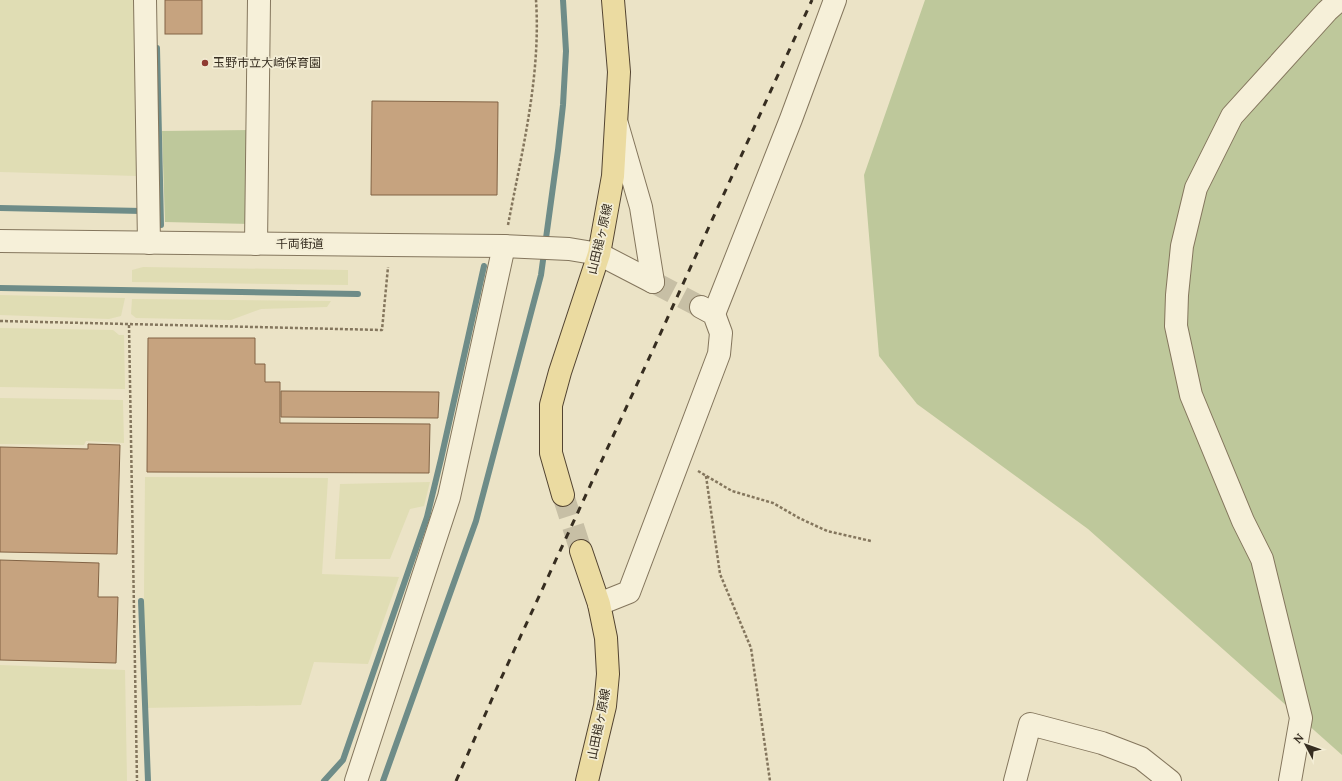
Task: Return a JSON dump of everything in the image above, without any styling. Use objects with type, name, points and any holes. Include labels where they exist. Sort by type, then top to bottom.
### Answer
[{"type":"main road","name":"山田槌ヶ原線","points":[[563,495],[551,453],[551,405],[560,372],[599,254],[613,176],[619,72],[613,0]]},
{"type":"main road","name":"山田槌ヶ原線","points":[[581,551],[599,604],[606,638],[608,674],[605,706],[587,781]]},
{"type":"street","points":[[145,0],[149,243]]},
{"type":"street","points":[[256,244],[259,0]]},
{"type":"street","points":[[599,604],[629,592],[719,354],[721,333],[707,310],[791,118],[835,0]]},
{"type":"street","points":[[1290,781],[1301,718],[1262,559],[1242,521],[1191,394],[1176,326],[1177,295],[1182,246],[1196,188],[1232,116],[1327,11],[1339,0]]},
{"type":"street","name":"千両街道","points":[[0,241],[390,245],[569,249],[599,254],[653,282],[641,207],[616,120]]},
{"type":"street","points":[[356,781],[449,497],[511,247]]},
{"type":"street","points":[[1015,781],[1030,724],[1102,743],[1141,758],[1170,781]]},
{"type":"path","points":[[511,247],[531,107],[536,43],[536,0]]},
{"type":"path","points":[[0,321],[382,330],[390,245]]},
{"type":"path","points":[[129,325],[137,781]]},
{"type":"path","points":[[680,457],[706,476],[732,491],[773,503],[799,518],[827,531],[871,541]]},
{"type":"path","points":[[706,476],[720,574],[751,648],[770,781]]},
{"type":"shaded area","points":[[0,0],[134,0],[137,176],[0,172]]},
{"type":"shaded area","points":[[143,267],[348,270],[348,285],[132,282],[132,270]]},
{"type":"shaded area","points":[[0,295],[125,298],[121,316],[109,319],[0,315]]},
{"type":"shaded area","points":[[132,299],[331,301],[327,307],[261,309],[231,320],[136,318],[131,314]]},
{"type":"shaded area","points":[[0,328],[113,330],[119,335],[124,335],[125,389],[0,387]]},
{"type":"shaded area","points":[[0,398],[123,400],[124,443],[86,441],[84,445],[0,444]]},
{"type":"shaded area","points":[[145,477],[328,478],[322,574],[399,577],[368,664],[314,662],[301,705],[143,708]]},
{"type":"shaded area","points":[[430,482],[424,506],[410,509],[390,559],[335,559],[340,484]]},
{"type":"shaded area","points":[[0,665],[125,670],[127,781],[0,781]]},
{"type":"green space","points":[[925,0],[1342,0],[1342,755],[1088,529],[917,404],[879,356],[864,175]]},
{"type":"green space","points":[[251,130],[250,224],[165,222],[162,131]]},
{"type":"building","points":[[165,0],[202,0],[202,34],[165,34]]},
{"type":"building","points":[[372,101],[498,102],[497,195],[371,195]]},
{"type":"building","points":[[148,338],[255,338],[255,364],[265,364],[265,382],[280,382],[280,423],[430,424],[429,473],[147,472]]},
{"type":"building","points":[[281,391],[439,392],[438,418],[281,417]]},
{"type":"building","points":[[88,444],[120,445],[117,554],[0,552],[0,447],[88,449]]},
{"type":"building","points":[[0,560],[99,563],[98,597],[118,597],[116,663],[0,660]]},
{"type":"waterway","points":[[383,781],[476,521],[541,275],[563,105],[566,51],[563,0]]},
{"type":"waterway","points":[[157,48],[161,225]]},
{"type":"waterway","points":[[0,208],[142,211]]},
{"type":"waterway","points":[[324,781],[343,760],[427,517],[484,266]]},
{"type":"waterway","points":[[0,288],[358,294]]},
{"type":"waterway","points":[[141,601],[148,781]]},
{"type":"tunnel","points":[[653,282],[701,307]]},
{"type":"tunnel","points":[[563,495],[581,551]]},
{"type":"railway","points":[[456,781],[499,683],[812,0]]},
{"type":"place","name":"玉野市立大崎保育園","points":[[205,63]]}]
